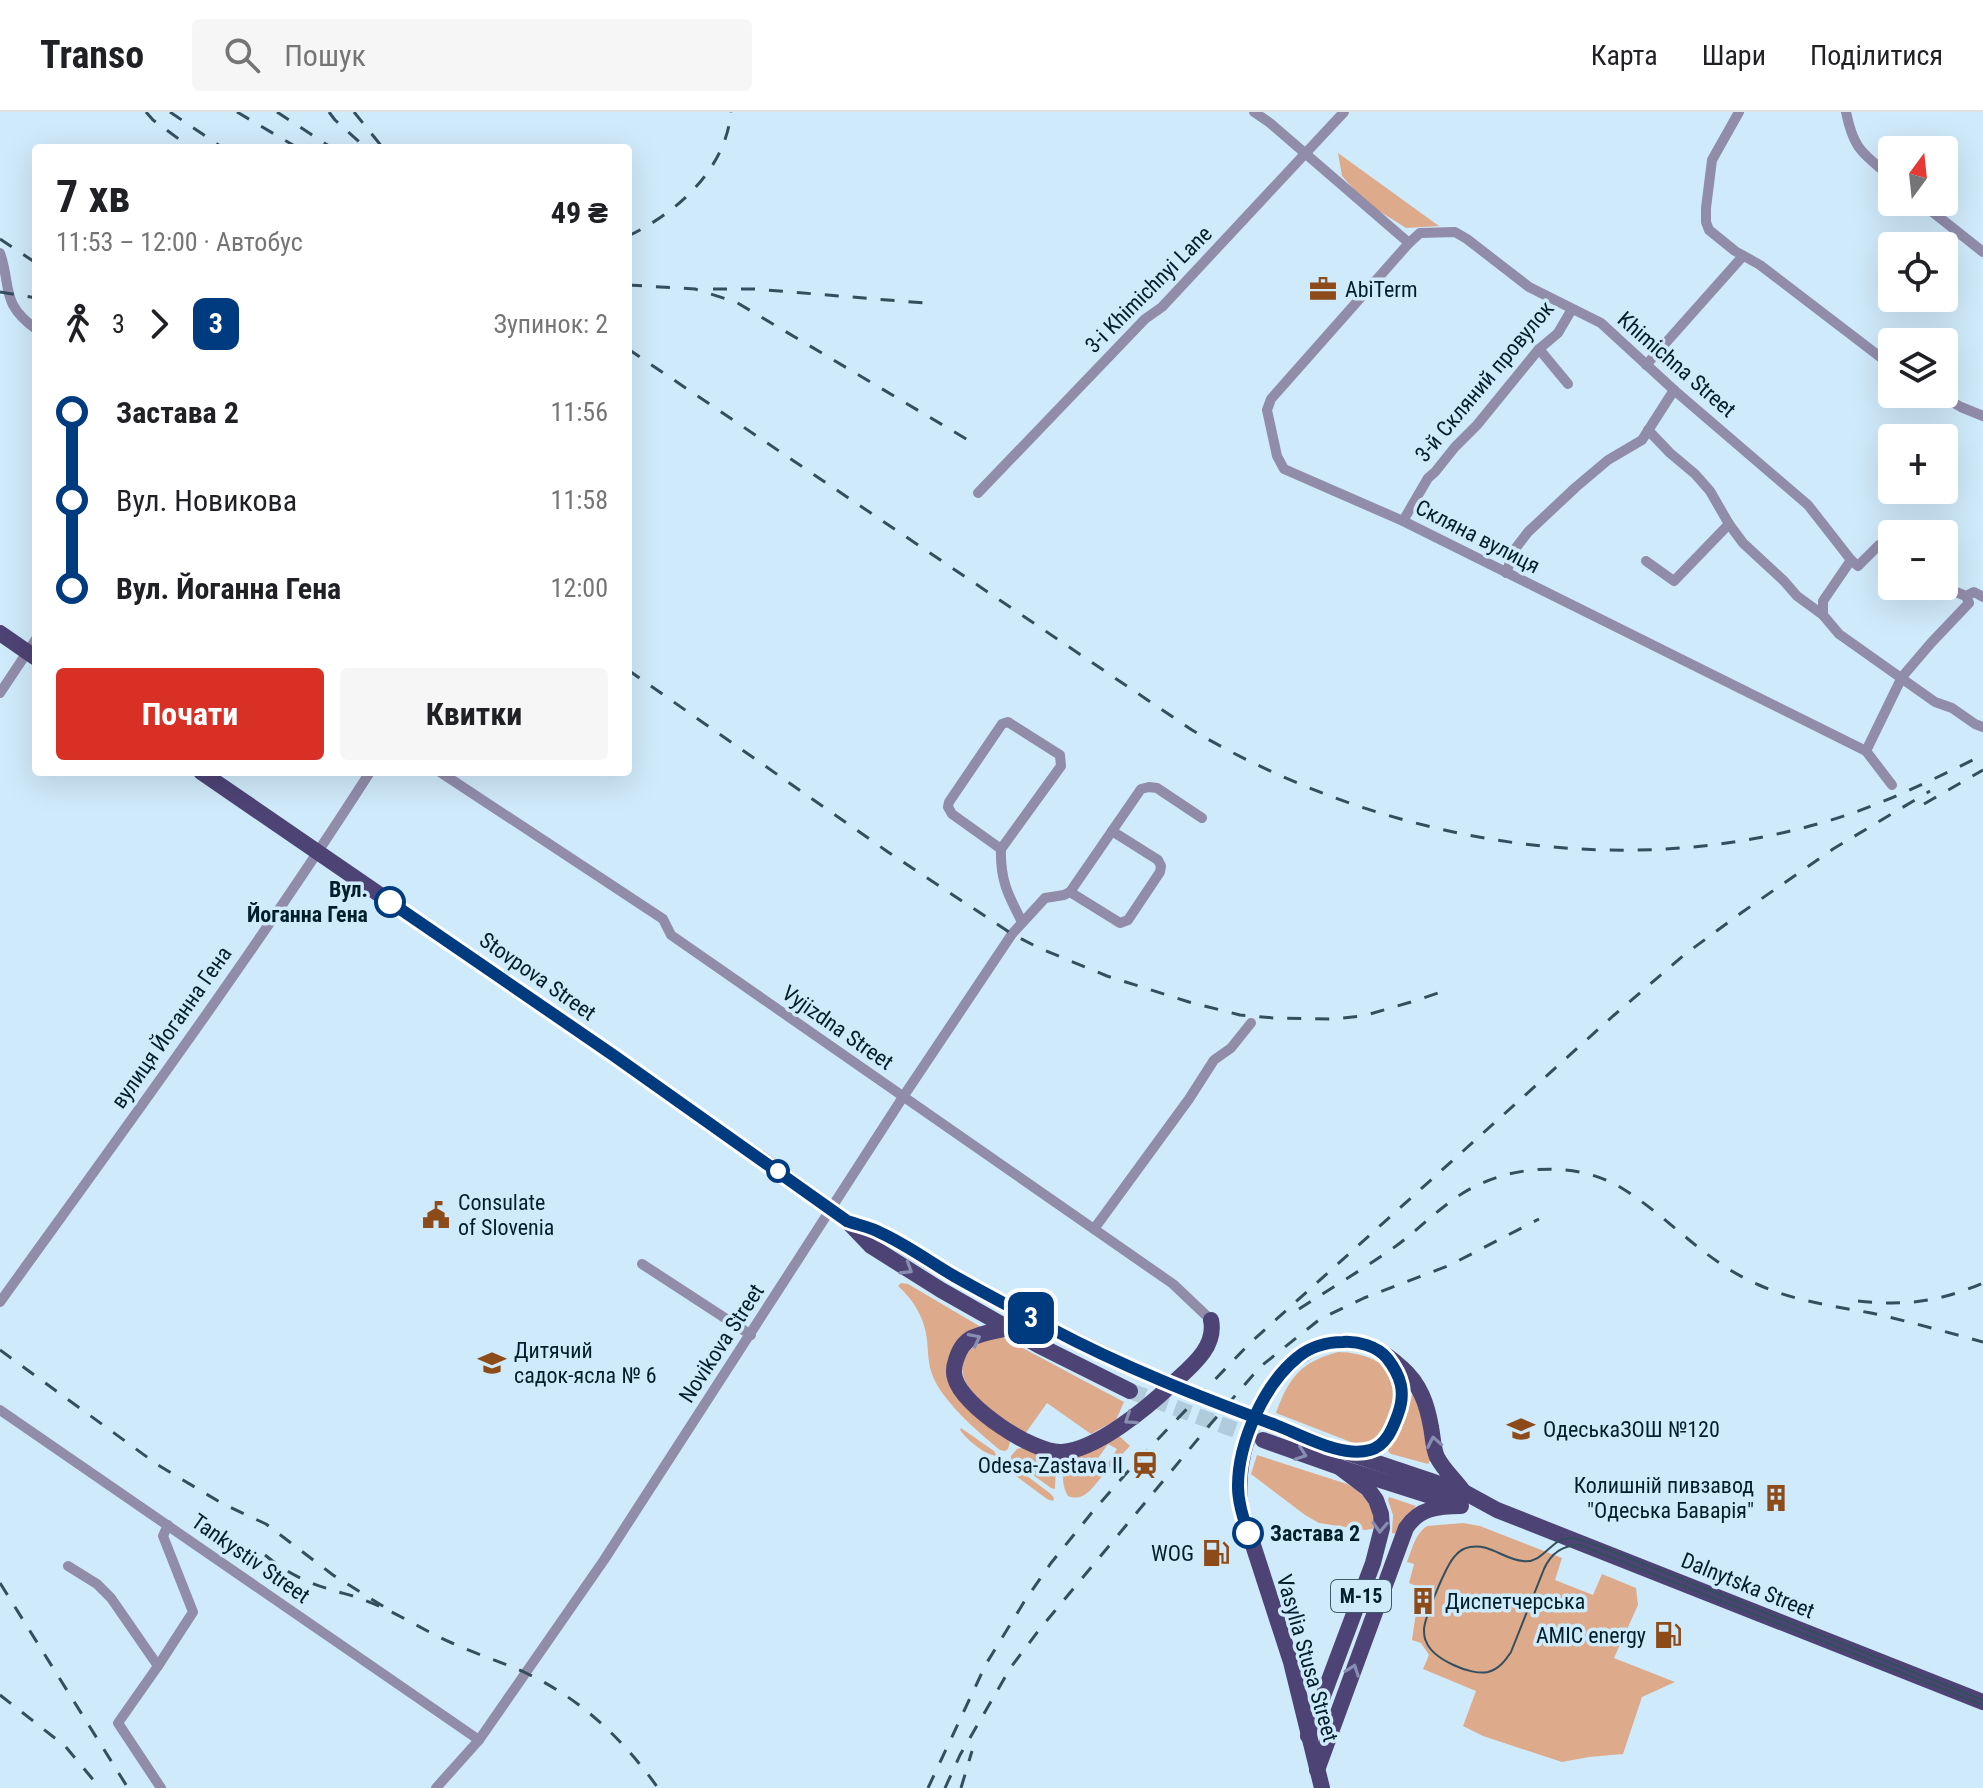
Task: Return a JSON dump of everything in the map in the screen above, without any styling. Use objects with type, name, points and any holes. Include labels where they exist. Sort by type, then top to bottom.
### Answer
[{"type":"main road","points":[[0,633],[32,649]]},
{"type":"main road","name":"Stovpova Street","points":[[207,776],[831,1209],[871,1246],[941,1290],[1130,1391]]},
{"type":"main road","name":"Stovpova Street","points":[[847,1221],[880,1232],[953,1276],[1054,1330],[1156,1379]]},
{"type":"main road","points":[[1010,1328],[972,1337],[963,1344],[954,1366],[955,1380],[973,1403],[1008,1431],[1040,1449],[1062,1452],[1085,1446],[1153,1402],[1205,1349],[1213,1330],[1211,1320]]},
{"type":"main road","name":"Vasylia Stusa Street","points":[[1322,1788],[1291,1662],[1241,1508],[1238,1486],[1243,1449],[1268,1392],[1298,1357],[1318,1346],[1340,1342],[1360,1343],[1385,1355]]},
{"type":"main road","points":[[1342,1460],[1379,1446],[1394,1424],[1401,1404],[1402,1386],[1400,1377],[1385,1355]]},
{"type":"main road","points":[[1317,1770],[1406,1528],[1421,1512],[1463,1499],[1437,1456],[1421,1392],[1402,1367],[1385,1355]]},
{"type":"main road","name":"Dalnytska Street","points":[[1271,1424],[1342,1460]]},
{"type":"main road","name":"Dalnytska Street","points":[[1263,1440],[1342,1460],[1497,1510],[1983,1702]]},
{"type":"main road","name":"М-15","points":[[1308,1736],[1373,1563],[1382,1528],[1376,1500],[1342,1460]]},
{"type":"street","points":[[1254,112],[1409,243]]},
{"type":"street","name":"3-i Khimichnyi Lane","points":[[978,493],[1145,319],[1162,307],[1344,112]]},
{"type":"street","points":[[1739,112],[1712,160],[1706,222],[1709,230],[1878,355]]},
{"type":"street","points":[[1846,112],[1859,151],[1878,167]]},
{"type":"street","points":[[1938,216],[1983,252]]},
{"type":"street","name":"Khimichna Street","points":[[1409,243],[1420,233],[1455,232],[1529,287],[1601,323],[1808,505],[1851,560]]},
{"type":"street","name":"Скляна вулиця","points":[[1409,243],[1271,399],[1267,410],[1277,456],[1284,469],[1403,521],[1866,751],[1892,785]]},
{"type":"street","points":[[0,253],[8,297],[22,319],[32,326]]},
{"type":"street","points":[[1646,365],[1743,256]]},
{"type":"street","name":"3-й Скляний провулок","points":[[1403,521],[1428,478],[1477,425],[1539,349],[1558,333],[1572,309]]},
{"type":"street","points":[[1539,349],[1568,384]]},
{"type":"street","points":[[1506,573],[1515,549],[1528,532],[1608,460],[1642,440],[1674,390]]},
{"type":"street","points":[[1958,405],[1983,416]]},
{"type":"street","points":[[1648,430],[1710,491],[1743,543],[1797,596],[1823,615],[1839,634],[1935,702],[1952,708],[1983,727]]},
{"type":"street","points":[[1646,561],[1674,581],[1729,524]]},
{"type":"street","points":[[1823,615],[1823,601],[1851,560],[1858,566],[1878,546]]},
{"type":"street","points":[[1966,596],[1974,592],[1983,597]]},
{"type":"street","points":[[1866,751],[1902,677],[1969,603],[1966,596],[1958,593]]},
{"type":"street","points":[[0,693],[32,651]]},
{"type":"street","points":[[1001,849],[952,814],[948,807],[1002,724],[1008,722],[1060,755],[1061,766],[1001,849],[1001,869],[1006,890],[1022,922]]},
{"type":"street","name":"вулиця Йоганна Гена","points":[[1,1297],[135,1114],[319,852],[367,776]]},
{"type":"street","name":"Vyjizdna Street","points":[[446,776],[663,919],[671,935],[1173,1284],[1211,1320]]},
{"type":"street","points":[[1112,831],[1158,860],[1161,866],[1128,920],[1120,923],[1070,892],[1112,831],[1141,789],[1157,788],[1202,818]]},
{"type":"street","name":"Novikova Street","points":[[436,1788],[479,1740],[604,1560],[1004,946],[1045,898],[1070,892]]},
{"type":"street","points":[[1094,1229],[1214,1060],[1231,1048],[1251,1023]]},
{"type":"street","points":[[642,1264],[751,1335]]},
{"type":"street","name":"Tankystiv Street","points":[[0,1410],[479,1740]]},
{"type":"street","points":[[161,1788],[118,1723],[193,1612],[163,1536],[168,1525]]},
{"type":"street","points":[[68,1566],[97,1584],[111,1598],[158,1666]]},
{"type":"shaded area","points":[[1338,153],[1439,226],[1406,228],[1376,209],[1342,176]]},
{"type":"shaded area","points":[[908,1284],[981,1327],[948,1367],[1010,1442],[1005,1451],[971,1424],[935,1382],[921,1317],[898,1286]]},
{"type":"shaded area","points":[[1002,1337],[1124,1402],[1116,1420],[1091,1434],[1047,1403],[1025,1434],[994,1413],[967,1384],[963,1363],[973,1347]]},
{"type":"shaded area","points":[[1338,1352],[1379,1362],[1393,1376],[1397,1386],[1396,1402],[1382,1431],[1361,1446],[1276,1413],[1298,1373],[1315,1361]]},
{"type":"shaded area","points":[[1413,1393],[1416,1394],[1431,1459],[1428,1464],[1388,1451],[1404,1422]]},
{"type":"shaded area","points":[[961,1428],[994,1451],[997,1456],[977,1447]]},
{"type":"shaded area","points":[[1117,1434],[1130,1446],[1109,1468],[1106,1466],[1117,1449],[1108,1444],[1096,1461],[1105,1470],[1104,1474],[1084,1495],[1068,1496],[1063,1477],[1070,1459]]},
{"type":"shaded area","points":[[1024,1447],[1053,1458],[1056,1466],[1055,1489],[1011,1459],[1017,1449]]},
{"type":"shaded area","points":[[1257,1455],[1347,1484],[1363,1496],[1370,1507],[1374,1527],[1365,1530],[1319,1523],[1305,1515],[1251,1474]]},
{"type":"shaded area","points":[[1008,1464],[1051,1494],[1053,1501],[1012,1473]]},
{"type":"shaded area","points":[[1389,1497],[1416,1506],[1397,1534],[1392,1533],[1393,1515]]},
{"type":"shaded area","points":[[1463,1523],[1480,1526],[1562,1558],[1555,1580],[1593,1595],[1602,1574],[1636,1588],[1638,1605],[1614,1658],[1675,1682],[1642,1697],[1623,1754],[1562,1762],[1483,1736],[1463,1726],[1476,1691],[1423,1669],[1429,1655],[1421,1643],[1412,1640],[1423,1589],[1409,1583],[1414,1564],[1407,1562],[1417,1537],[1427,1526]]},
{"type":"tunnel","points":[[1161,1381],[1271,1424]]},
{"type":"tunnel","points":[[1130,1391],[1260,1439]]},
{"type":"tram line","points":[[1983,1700],[1601,1547],[1571,1538],[1558,1542],[1530,1561],[1516,1560],[1484,1547],[1462,1550],[1451,1561],[1424,1629],[1430,1648],[1444,1660],[1481,1673],[1495,1669],[1511,1652],[1550,1558],[1563,1548],[1580,1545],[1983,1705]]},
{"type":"railway","points":[[146,112],[186,144]]},
{"type":"railway","points":[[170,112],[217,144]]},
{"type":"railway","points":[[237,112],[291,144]]},
{"type":"railway","points":[[277,112],[326,144]]},
{"type":"railway","points":[[329,112],[362,144]]},
{"type":"railway","points":[[354,112],[380,144]]},
{"type":"railway","points":[[632,234],[664,215],[696,187],[720,152],[731,112]]},
{"type":"railway","points":[[0,239],[32,260]]},
{"type":"railway","points":[[632,285],[695,289],[736,302],[978,446]]},
{"type":"railway","points":[[713,289],[755,289],[924,303]]},
{"type":"railway","points":[[0,292],[32,297]]},
{"type":"railway","points":[[632,352],[1192,730],[1264,768],[1339,799],[1418,824],[1498,840],[1579,849],[1661,849],[1742,841],[1821,823],[1863,809],[1983,755]]},
{"type":"railway","points":[[632,673],[888,852],[1012,934],[1107,976],[1240,1015],[1274,1018],[1363,1016],[1450,989]]},
{"type":"railway","points":[[1924,804],[1983,770]]},
{"type":"railway","points":[[928,1788],[986,1664],[1051,1563],[1137,1461],[1250,1343],[1684,955],[1833,849],[1930,791]]},
{"type":"railway","points":[[1299,1309],[1396,1246],[1463,1193],[1500,1176],[1541,1169],[1562,1170],[1602,1178],[1620,1187],[1721,1264],[1773,1291],[1983,1342]]},
{"type":"railway","points":[[945,1788],[960,1755],[1011,1667],[1260,1367],[1320,1319],[1364,1298],[1450,1265],[1539,1219]]},
{"type":"railway","points":[[1858,1301],[1922,1301],[1952,1295],[1983,1283]]},
{"type":"railway","points":[[0,1350],[158,1465],[223,1504],[266,1524],[333,1575],[389,1610]]},
{"type":"railway","points":[[265,1555],[303,1579],[375,1604],[441,1638],[546,1683],[600,1722],[658,1788]]},
{"type":"railway","points":[[0,1583],[128,1788]]},
{"type":"railway","points":[[0,1695],[65,1746],[100,1788]]},
{"type":"railway","points":[[961,1788],[972,1751]]},
{"type":"bus line","name":"3","points":[[390,902],[847,1221],[880,1232],[953,1276],[1054,1330],[1156,1379],[1242,1413],[1271,1424],[1345,1452],[1359,1452],[1371,1450],[1385,1440],[1401,1404],[1400,1377],[1385,1355],[1360,1343],[1329,1343],[1298,1357],[1278,1378],[1268,1392],[1256,1416],[1248,1433],[1239,1466],[1238,1486],[1248,1533]]},
{"type":"place","name":"AbiTerm","points":[[1323,289]]},
{"type":"place","name":"Вул. Йоганна Гена","points":[[390,902]]},
{"type":"place","name":"Consulate of Slovenia","points":[[436,1215]]},
{"type":"place","name":"Дитячий садок-ясла № 6","points":[[492,1363]]},
{"type":"place","name":"ОдеськаЗОШ №120","points":[[1521,1429]]},
{"type":"place","name":"Odesa-Zastava II","points":[[1145,1465]]},
{"type":"place","name":"Колишній пивзавод \"Одеська Баварія\"","points":[[1776,1498]]},
{"type":"place","name":"Застава 2","points":[[1248,1533]]},
{"type":"place","name":"WOG","points":[[1216,1553]]},
{"type":"place","name":"Диспетчерська","points":[[1423,1601]]},
{"type":"place","name":"AMIC energy","points":[[1668,1635]]}]
